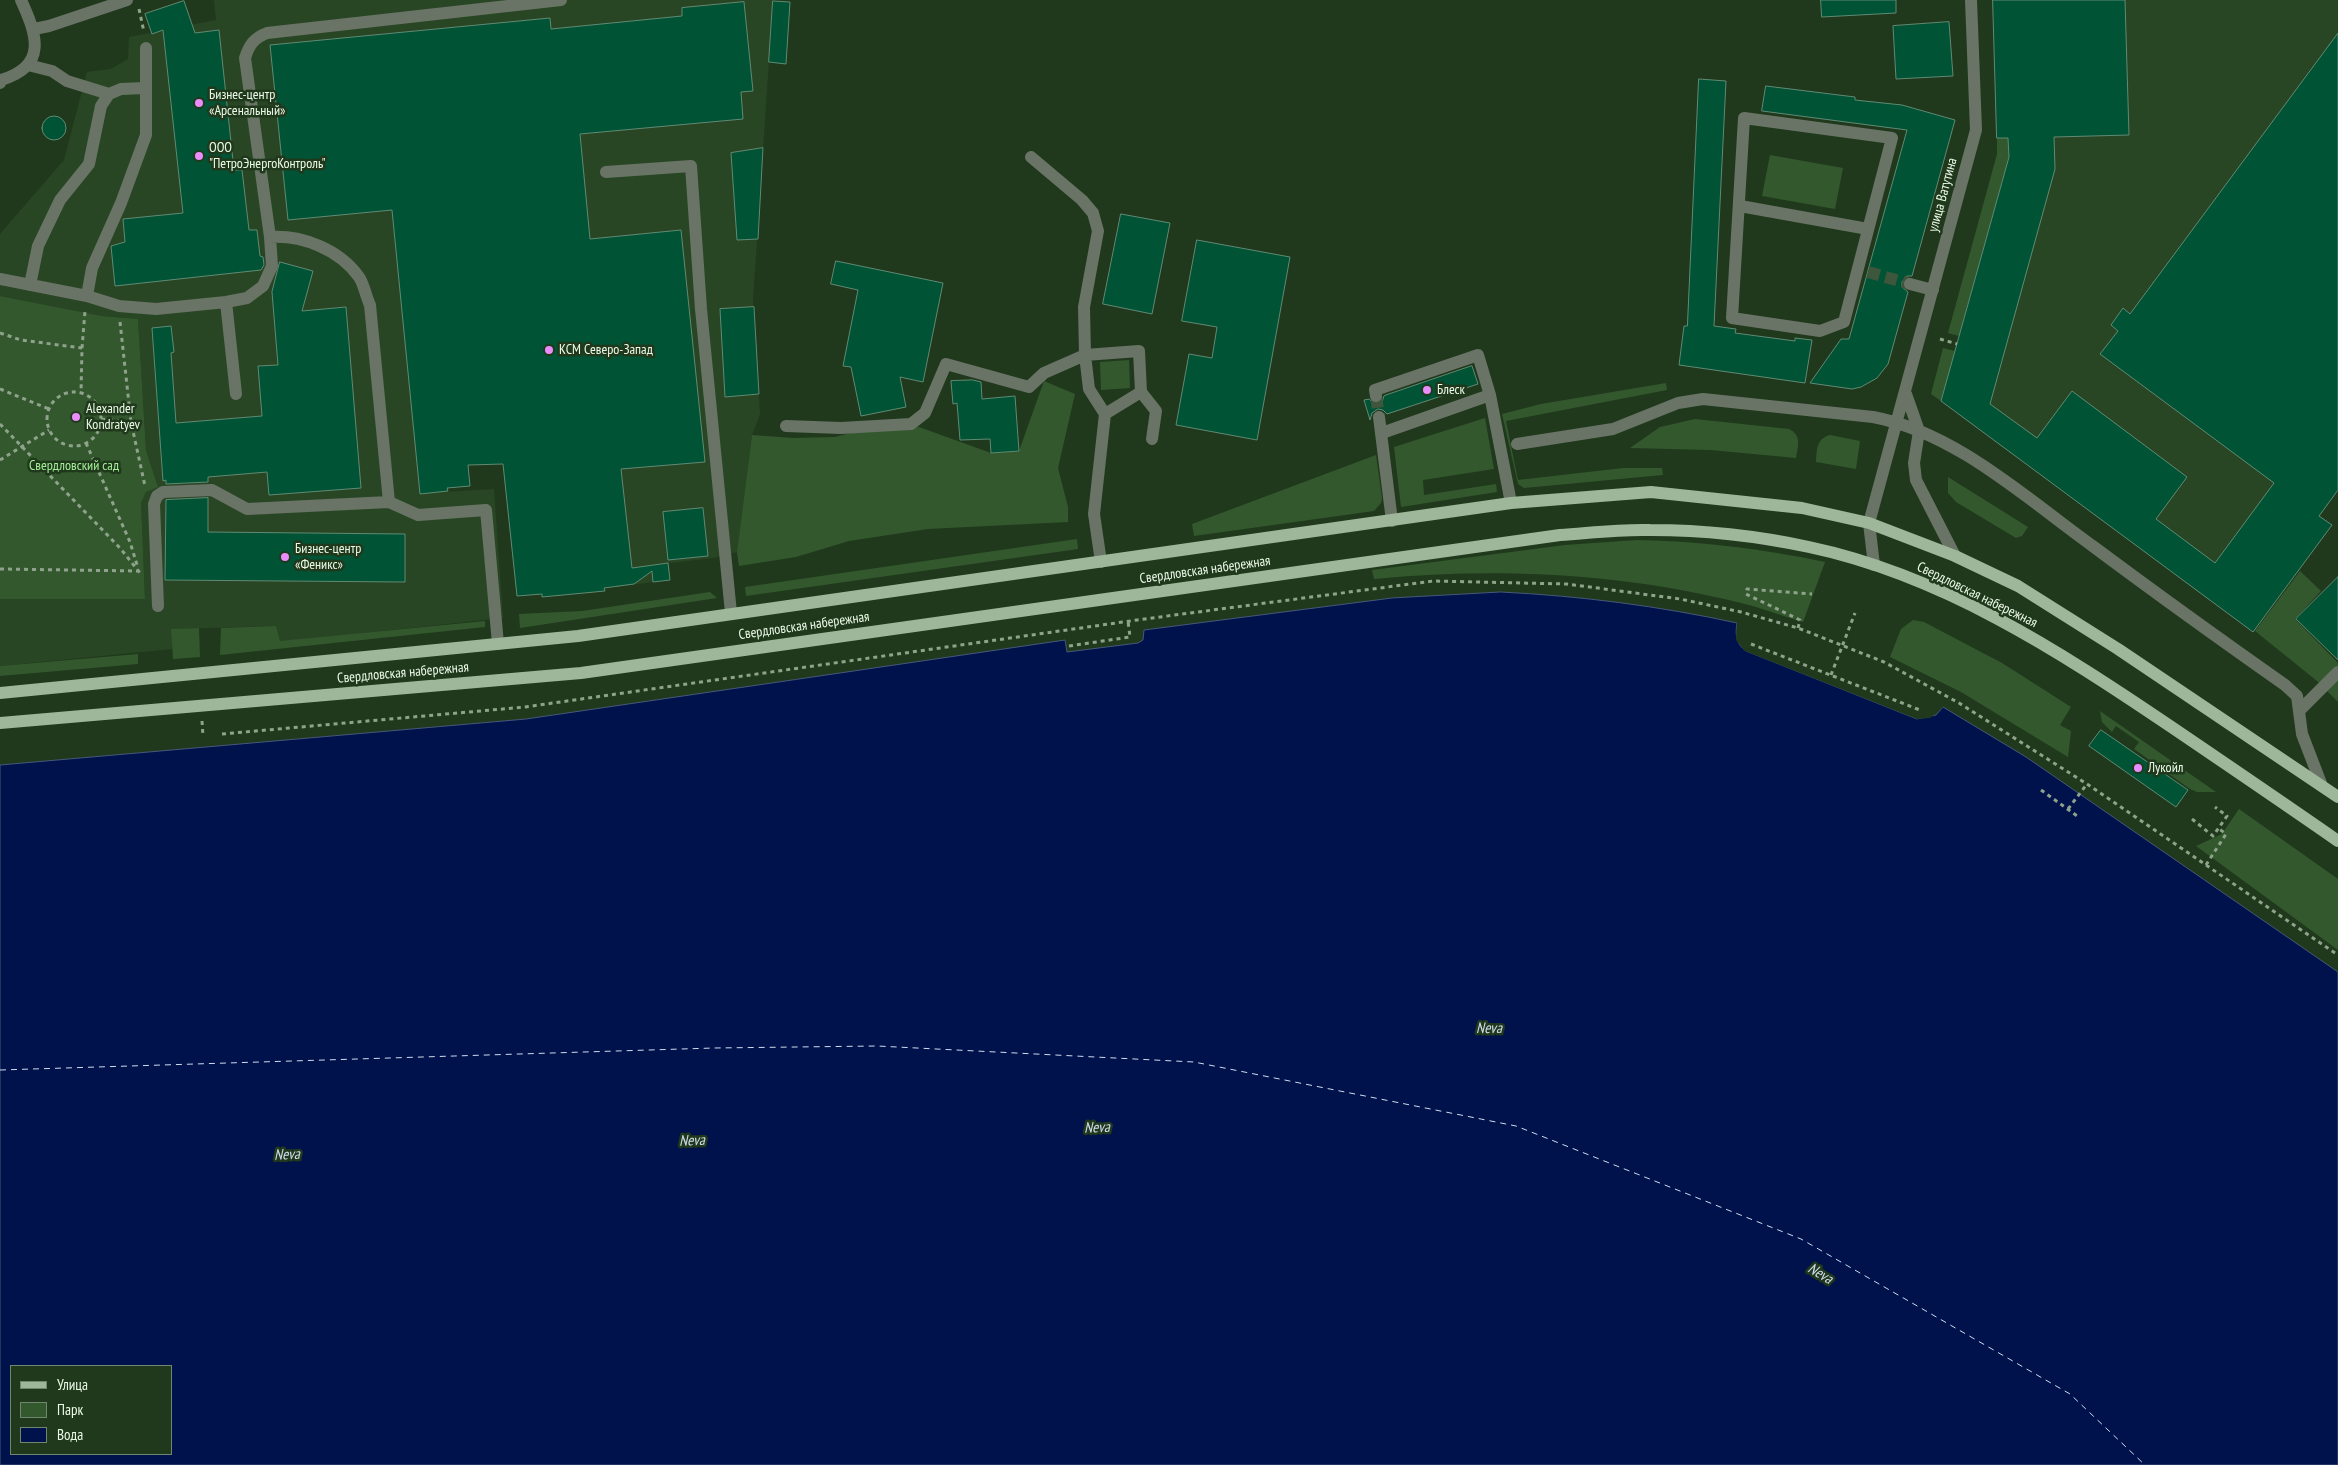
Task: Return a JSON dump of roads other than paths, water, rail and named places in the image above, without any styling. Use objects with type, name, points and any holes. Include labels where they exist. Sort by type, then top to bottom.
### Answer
[{"type":"main road","name":"Свердловская набережная","points":[[0,693],[578,636],[1511,503],[1651,492],[1802,508],[1869,523],[1955,556],[2018,586],[2118,649],[2338,798]]},
{"type":"main road","name":"Свердловская набережная","points":[[0,723],[581,673],[1560,535],[1650,530],[1726,534],[1809,546],[1874,564],[1933,586],[2009,624],[2072,661],[2338,841]]},
{"type":"street","points":[[0,81],[17,75],[28,65],[35,47],[34,29],[21,0]]},
{"type":"street","points":[[34,29],[50,26],[127,0]]},
{"type":"street","points":[[0,278],[87,296],[119,306],[156,309],[226,302],[246,298],[263,286],[272,266],[270,237],[245,58],[248,47],[257,37],[267,33],[561,0]]},
{"type":"street","name":"улица Ватутина","points":[[1874,564],[1869,523],[1906,394],[1976,130],[1971,0]]},
{"type":"street","points":[[87,296],[92,268],[121,203],[146,135],[146,48]]},
{"type":"street","points":[[28,65],[52,71],[67,81],[109,94]]},
{"type":"street","points":[[30,285],[38,246],[60,200],[89,164],[101,106],[109,94],[121,89],[145,88]]},
{"type":"street","points":[[1744,118],[1892,138],[1868,229],[1863,271],[1844,322],[1820,331],[1732,318],[1744,118]]},
{"type":"street","points":[[1031,157],[1082,200],[1093,212],[1098,231],[1084,307],[1085,355],[1089,389],[1105,414],[1094,514],[1101,562]]},
{"type":"street","points":[[606,172],[691,166],[700,309],[731,613]]},
{"type":"street","points":[[1740,206],[1868,229]]},
{"type":"street","points":[[270,237],[289,236],[310,241],[337,256],[359,277],[370,305],[389,502]]},
{"type":"street","points":[[1910,284],[1933,290]]},
{"type":"street","points":[[226,302],[236,394]]},
{"type":"street","points":[[786,426],[841,428],[912,424],[925,413],[946,364],[1029,387],[1044,374],[1085,355],[1139,351],[1141,392],[1156,411],[1152,438]]},
{"type":"street","points":[[1376,396],[1375,390],[1478,355],[1490,395],[1511,503]]},
{"type":"street","points":[[1105,414],[1141,392]]},
{"type":"street","points":[[1906,394],[1919,431],[1914,463],[1916,480],[1955,556]]},
{"type":"street","points":[[1382,433],[1490,395]]},
{"type":"street","points":[[1517,444],[1613,429],[1678,402],[1703,399],[1873,417],[1897,422],[1919,431],[1958,450],[2285,685],[2296,696],[2300,710],[2302,734],[2322,786]]},
{"type":"street","points":[[1380,417],[1392,521]]},
{"type":"street","points":[[158,606],[154,504],[157,496],[163,492],[212,490],[247,508],[389,502],[418,515],[486,510],[498,644]]},
{"type":"street","points":[[2300,710],[2338,672]]},
{"type":"water","name":"Neva","points":[[1501,592],[1590,599],[1649,607],[1737,623],[1737,639],[1746,651],[1917,719],[1936,715],[1943,707],[2026,757],[2338,972],[2338,1465],[0,1465],[0,765],[526,719],[1065,640],[1067,652],[1138,643],[1143,640],[1144,630],[1392,598]]},
{"type":"tunnel","points":[[1868,272],[1910,284]]},
{"type":"tunnel","points":[[1376,396],[1379,417]]},
{"type":"place","name":"Бизнес-центр «Арсенальный»","points":[[199,103]]},
{"type":"place","name":"ООО \"ПетроЭнергоКонтроль\"","points":[[199,156]]},
{"type":"place","name":"КСМ Северо-Запад","points":[[549,350]]},
{"type":"place","name":"Блеск","points":[[1427,390]]},
{"type":"place","name":"Alexander Kondratyev","points":[[76,417]]},
{"type":"place","name":"Бизнес-центр «Феникс»","points":[[285,557]]},
{"type":"place","name":"Лукойл","points":[[2138,768]]},
{"type":"park label","name":"Свердловский сад","points":[[74,466]]}]
